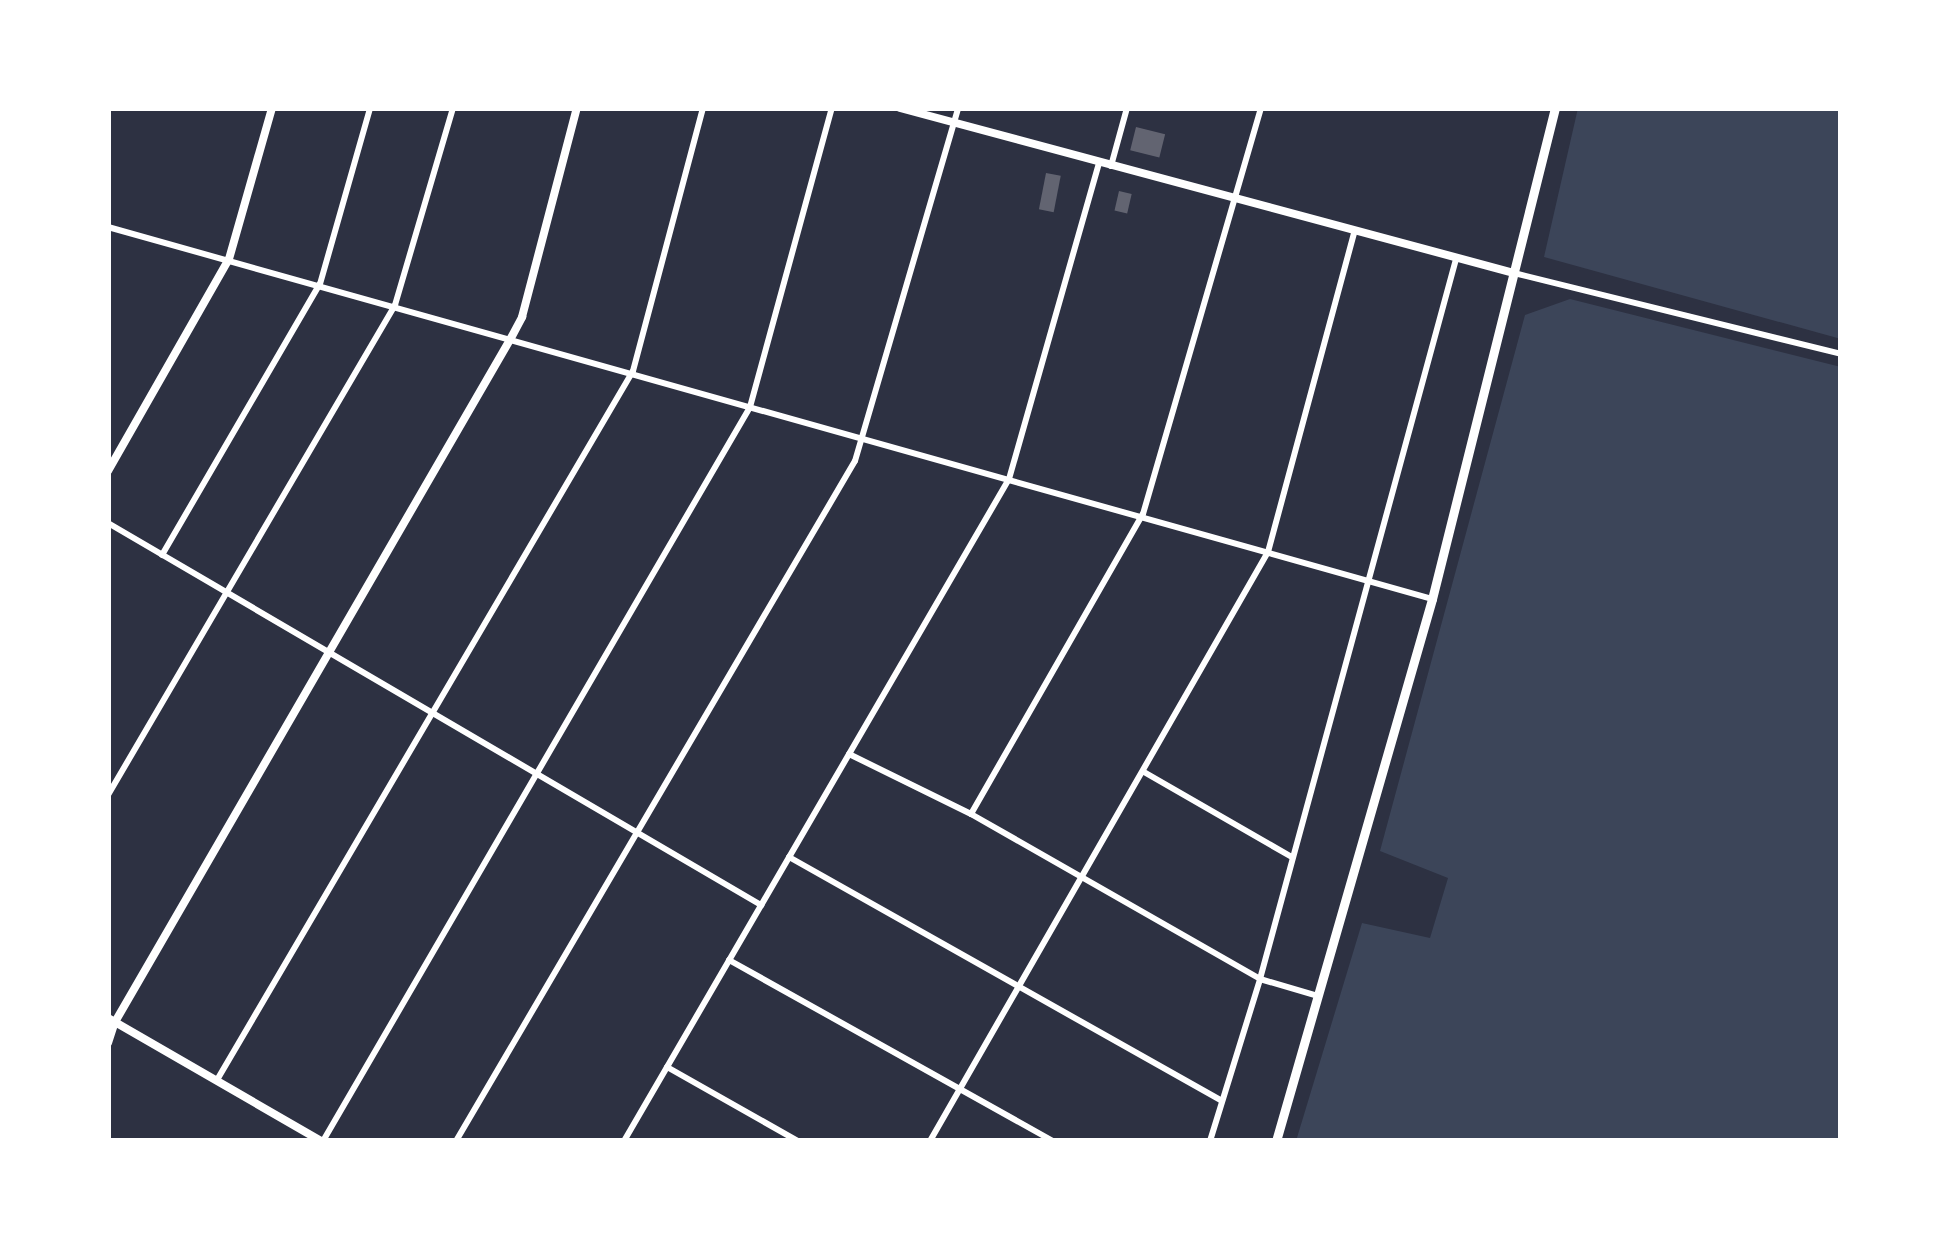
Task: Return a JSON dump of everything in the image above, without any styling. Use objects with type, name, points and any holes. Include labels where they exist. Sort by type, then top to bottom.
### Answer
[{"type":"main road","points":[[1276,1141],[1432,599],[1555,108]]},
{"type":"street","points":[[108,471],[229,260],[272,108]]},
{"type":"street","points":[[162,555],[320,284],[370,108]]},
{"type":"street","points":[[108,795],[395,305],[453,108]]},
{"type":"street","points":[[108,1043],[111,1020],[522,317],[578,108]]},
{"type":"street","points":[[216,1081],[633,371],[703,108]]},
{"type":"street","points":[[111,1020],[322,1141],[750,407],[832,108]]},
{"type":"street","points":[[900,108],[1354,233],[1841,354]]},
{"type":"street","points":[[456,1141],[639,833],[863,440],[958,108]]},
{"type":"street","points":[[1112,166],[1127,108]]},
{"type":"street","points":[[971,814],[1144,514],[1261,108]]},
{"type":"street","points":[[624,1141],[1009,479],[1099,163]]},
{"type":"street","points":[[108,227],[633,371],[863,440],[1144,514],[1432,599]]},
{"type":"street","points":[[930,1141],[1268,552],[1354,233]]},
{"type":"street","points":[[1210,1141],[1260,979],[1456,259]]},
{"type":"street","points":[[108,523],[761,905]]},
{"type":"street","points":[[849,754],[971,814],[1260,979],[1318,996]]},
{"type":"street","points":[[1144,772],[1292,857]]},
{"type":"street","points":[[789,857],[1222,1101]]},
{"type":"street","points":[[729,960],[1053,1141]]},
{"type":"street","points":[[667,1067],[798,1141]]},
{"type":"shaded area","points":[[1578,108],[1841,108],[1841,339],[1544,257]]},
{"type":"shaded area","points":[[1570,299],[1841,367],[1841,1141],[1296,1141],[1362,923],[1430,938],[1448,878],[1380,851],[1525,315]]},
{"type":"building","points":[[1136,127],[1165,134],[1159,158],[1130,150]]},
{"type":"building","points":[[1046,173],[1061,176],[1054,212],[1039,209]]},
{"type":"building","points":[[1119,191],[1132,194],[1127,213],[1115,210]]}]
